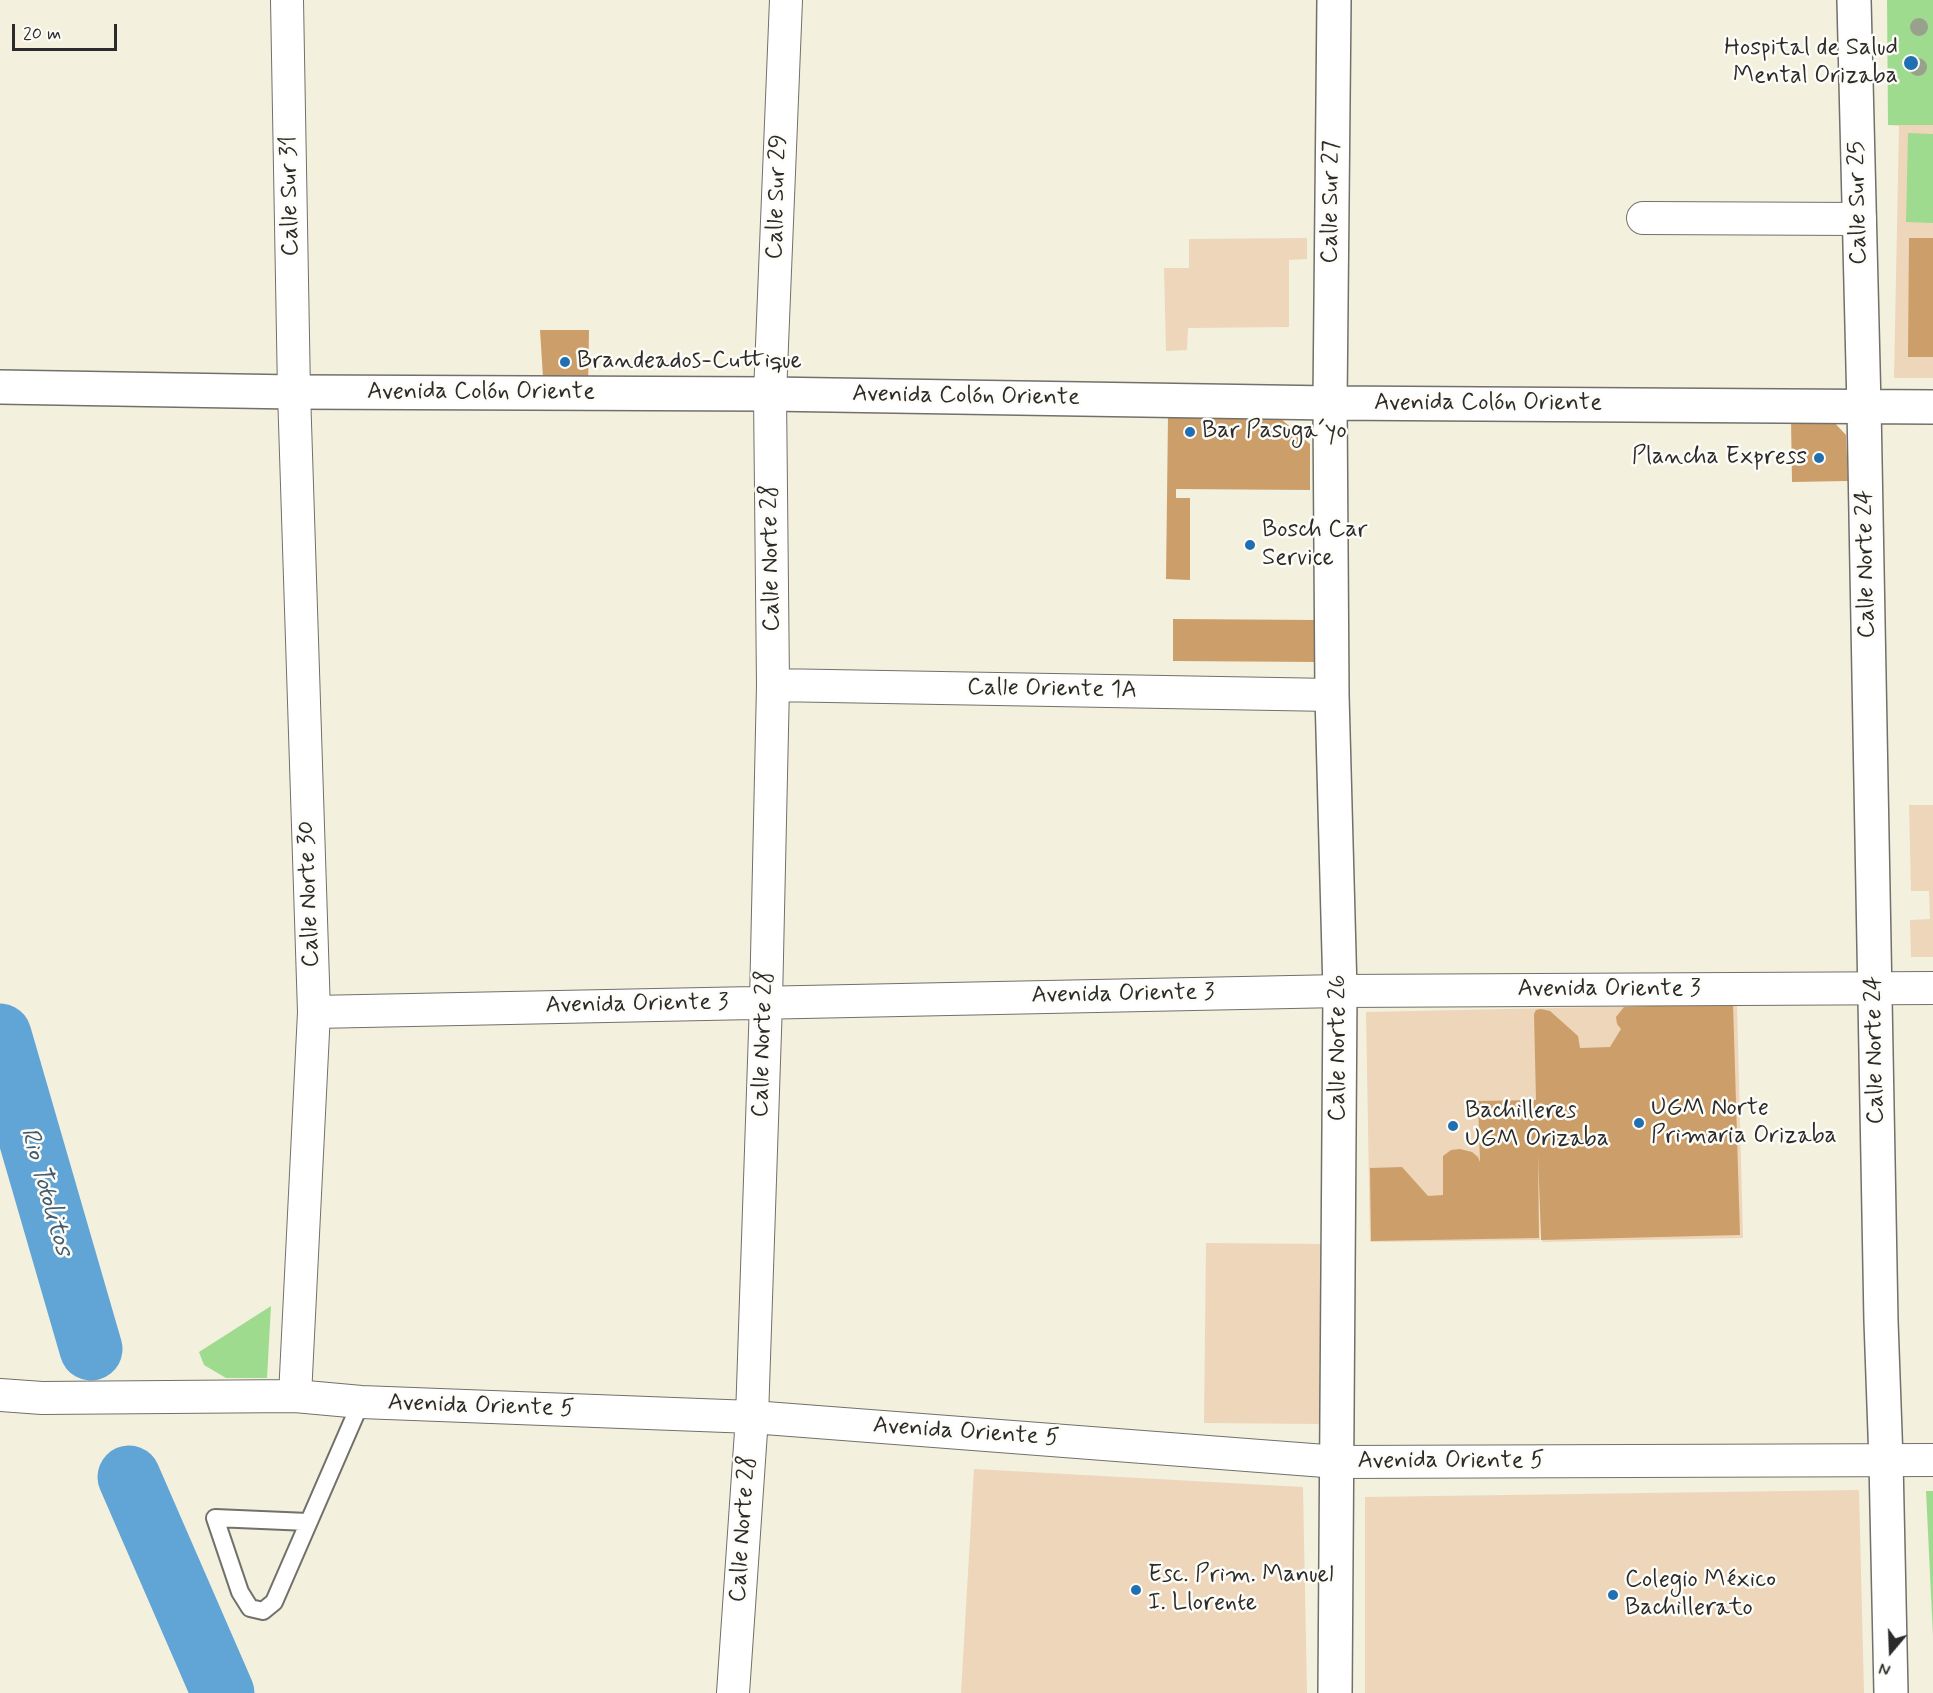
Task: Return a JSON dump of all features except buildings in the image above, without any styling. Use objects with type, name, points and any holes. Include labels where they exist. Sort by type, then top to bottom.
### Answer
[{"type":"street","name":"Calle Sur 31","points":[[288,0],[294,392]]},
{"type":"street","name":"Calle Sur 29","points":[[770,394],[786,0]]},
{"type":"street","name":"Calle Sur 27","points":[[1330,404],[1334,0]]},
{"type":"street","name":"Calle Sur 25","points":[[1854,0],[1864,407]]},
{"type":"street","points":[[1643,218],[1860,219]]},
{"type":"street","name":"Avenida Colón Oriente","points":[[0,387],[294,392],[770,394],[1330,404],[1933,407]]},
{"type":"street","name":"Calle Norte 30","points":[[294,392],[314,1012],[296,1396]]},
{"type":"street","name":"Calle Norte 28","points":[[733,1693],[752,1417],[766,1002],[773,685],[770,394]]},
{"type":"street","name":"Calle Norte 26","points":[[1330,404],[1332,695],[1340,991],[1335,1693]]},
{"type":"street","name":"Calle Norte 24","points":[[1864,407],[1880,1309],[1891,1693]]},
{"type":"street","name":"Calle Oriente 1A","points":[[773,685],[1332,695]]},
{"type":"street","name":"Avenida Oriente 3","points":[[314,1012],[1340,991],[1933,988]]},
{"type":"street","name":"Avenida Oriente 5","points":[[0,1395],[42,1398],[296,1396],[361,1402],[752,1417],[1338,1462],[1933,1460]]},
{"type":"lane","points":[[308,1522],[215,1518],[240,1592],[250,1608],[263,1611],[274,1602],[361,1402]]},
{"type":"shaded area","points":[[1933,0],[1933,378],[1894,378],[1899,126],[1888,125]]},
{"type":"shaded area","points":[[1307,238],[1307,259],[1289,260],[1289,327],[1188,328],[1187,350],[1166,351],[1164,268],[1189,268],[1189,239]]},
{"type":"shaded area","points":[[1909,805],[1933,805],[1933,957],[1911,957],[1910,920],[1930,919],[1929,891],[1911,891]]},
{"type":"shaded area","points":[[1737,1004],[1743,1238],[1542,1242],[1538,1082],[1540,1240],[1370,1242],[1366,1012]]},
{"type":"shaded area","points":[[1206,1243],[1323,1244],[1321,1424],[1204,1423]]},
{"type":"shaded area","name":"Esc. Prim. Manuel I. Llorente","points":[[974,1469],[1303,1487],[1307,1693],[961,1693]]},
{"type":"shaded area","name":"Colegio México Bachillerato","points":[[1859,1490],[1864,1693],[1365,1693],[1365,1497]]},
{"type":"green space","name":"Hospital de Salud Mental Orizaba","points":[[1887,0],[1933,0],[1933,125],[1888,125]]},
{"type":"green space","points":[[1908,133],[1933,134],[1933,223],[1906,222]]},
{"type":"green space","points":[[271,1306],[267,1378],[226,1378],[204,1365],[199,1352]]},
{"type":"green space","points":[[1926,1491],[1933,1491],[1933,1636]]},
{"type":"waterway","name":"Rio Totolitos","points":[[0,1035],[91,1349]]},
{"type":"waterway","name":"Rio Totolitos","points":[[129,1477],[223,1693]]},
{"type":"place","name":"Hospital de Salud Mental Orizaba","points":[[1911,63]]},
{"type":"place","name":"Brandeados-Cuttique","points":[[565,362]]},
{"type":"place","name":"Bar Pasuga´yo","points":[[1190,432]]},
{"type":"place","name":"Plancha Express","points":[[1819,458]]},
{"type":"place","name":"Bosch Car Service","points":[[1250,545]]},
{"type":"place","name":"UGM Norte Primaria Orizaba","points":[[1639,1123]]},
{"type":"place","name":"Bachilleres UGM Orizaba","points":[[1453,1126]]},
{"type":"place","name":"Esc. Prim. Manuel I. Llorente","points":[[1136,1590]]},
{"type":"place","name":"Colegio México Bachillerato","points":[[1613,1595]]}]
